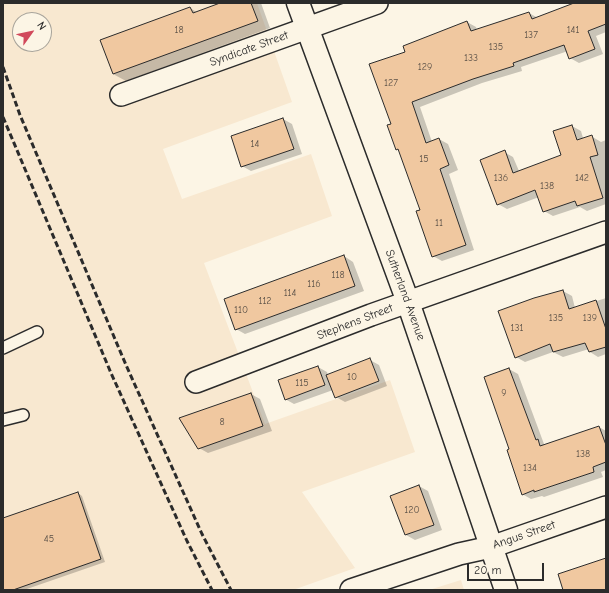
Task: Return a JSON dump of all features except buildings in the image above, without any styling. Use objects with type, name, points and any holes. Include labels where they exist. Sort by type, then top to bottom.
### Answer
[{"type":"street","name":"Sutherland Avenue","points":[[298,3],[408,302],[506,590]]},
{"type":"street","name":"Syndicate Street","points":[[121,95],[378,3]]},
{"type":"street","name":"Stephens Street","points":[[196,382],[371,314],[606,232]]},
{"type":"street","name":"Angus Street","points":[[350,590],[459,554],[491,547],[606,507]]},
{"type":"lane","points":[[3,348],[37,332]]},
{"type":"lane","points":[[3,420],[23,415]]},
{"type":"shaded area","points":[[3,3],[257,3],[292,102],[163,149],[182,199],[311,154],[332,216],[204,263],[265,424],[390,380],[415,452],[302,492],[355,568],[293,590],[3,590]]},
{"type":"shaded area","points":[[461,580],[464,590],[429,590]]},
{"type":"railway","points":[[3,67],[20,115],[126,365],[202,534],[231,590]]},
{"type":"railway","points":[[3,117],[111,373],[187,541],[212,590]]}]
